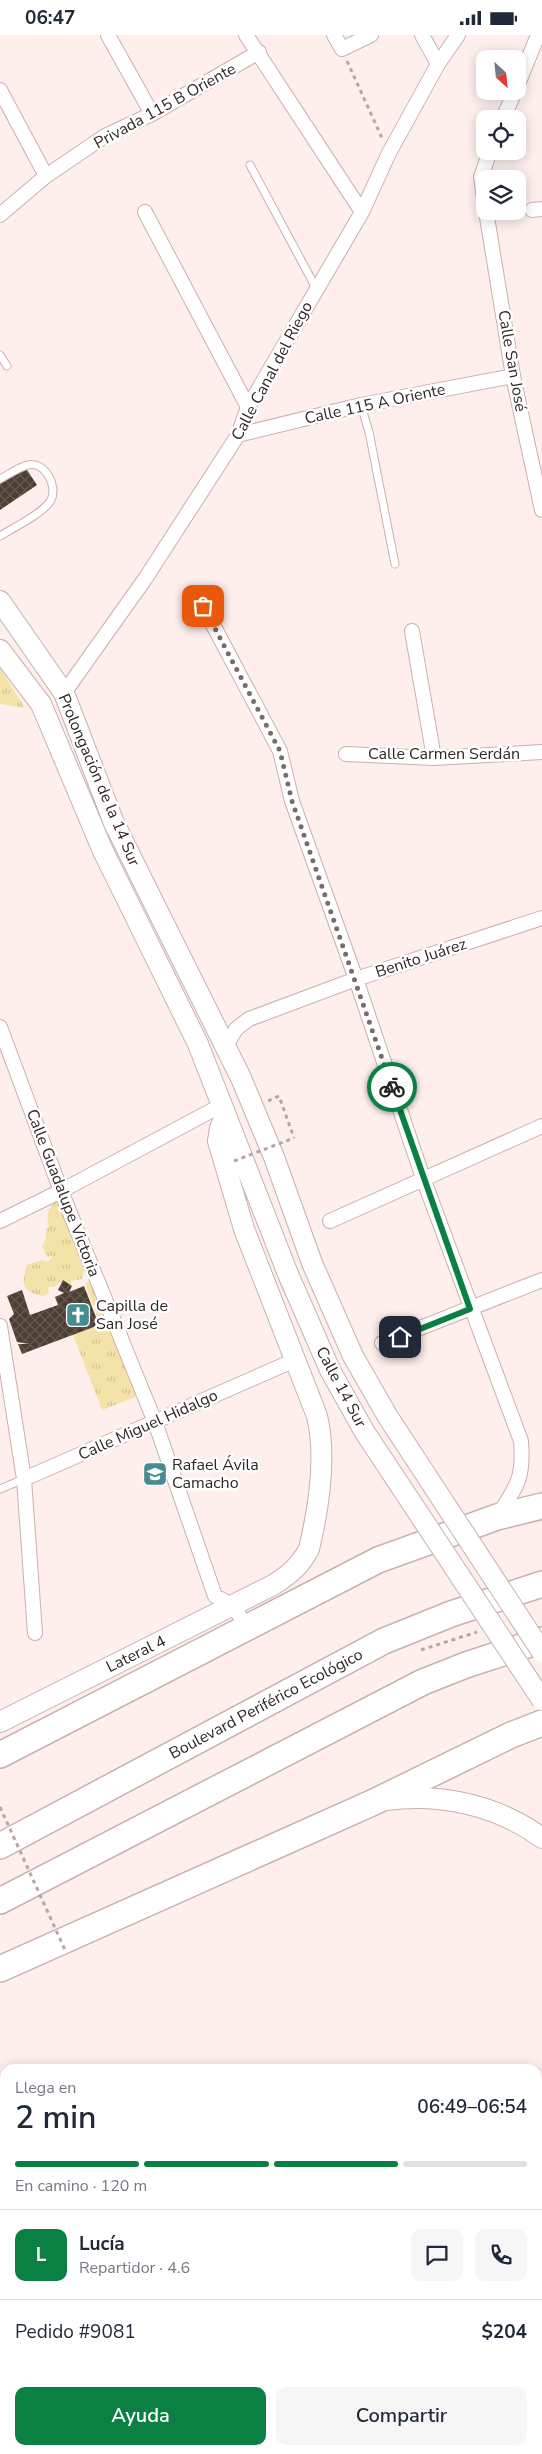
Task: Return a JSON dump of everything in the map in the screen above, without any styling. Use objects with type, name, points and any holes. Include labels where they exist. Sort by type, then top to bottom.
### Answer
[{"type":"highway","points":[[0,1755],[378,1560],[497,1517],[542,1506]]},
{"type":"highway","name":"Boulevard Periférico Ecológico","points":[[0,1845],[384,1641],[451,1614],[542,1584]]},
{"type":"highway","points":[[0,1901],[423,1683],[466,1665],[542,1640]]},
{"type":"highway","points":[[0,1969],[374,1802],[511,1735],[542,1723]]},
{"type":"main road","name":"Prolongación de la 14 Sur","points":[[0,601],[64,693],[114,823],[226,1046]]},
{"type":"main road","name":"Prolongación de la 14 Sur","points":[[0,650],[41,704],[103,851],[198,1044]]},
{"type":"main road","name":"Calle 14 Sur","points":[[198,1044],[224,1110],[241,1165],[330,1370],[364,1431],[542,1700]]},
{"type":"main road","name":"Calle 14 Sur","points":[[226,1046],[274,1157],[312,1263],[353,1356],[388,1417],[542,1652]]},
{"type":"main road","name":"Lateral 4","points":[[0,1723],[36,1703],[273,1585],[290,1574],[302,1562],[309,1549],[323,1455],[322,1438],[317,1416],[244,1229],[218,1141],[224,1110]]},
{"type":"main road","points":[[36,1703],[49,1729]]},
{"type":"main road","points":[[374,1802],[413,1797],[465,1803],[516,1822],[542,1838]]},
{"type":"street","points":[[108,35],[152,114]]},
{"type":"street","points":[[246,35],[362,212]]},
{"type":"street","points":[[334,35],[342,49],[371,35]]},
{"type":"street","points":[[422,35],[438,64]]},
{"type":"street","name":"Calle Canal del Riego","points":[[64,693],[146,579],[238,435],[248,407],[362,212],[389,153],[438,64],[458,35]]},
{"type":"street","points":[[526,64],[538,35]]},
{"type":"street","name":"Privada 115 B Oriente","points":[[0,215],[46,176],[106,136],[152,114],[259,53]]},
{"type":"street","points":[[0,90],[46,176]]},
{"type":"street","points":[[145,212],[248,407]]},
{"type":"street","name":"Calle San José","points":[[487,220],[513,376],[542,510]]},
{"type":"street","name":"Calle 115 A Oriente","points":[[238,435],[361,405],[513,376]]},
{"type":"street","points":[[203,606],[280,751],[292,801],[356,979],[423,1178],[470,1309],[521,1441],[523,1467],[518,1486],[497,1517]]},
{"type":"street","points":[[412,631],[434,757]]},
{"type":"street","name":"Calle Carmen Serdán","points":[[346,754],[434,757],[542,752]]},
{"type":"street","name":"Benito Juárez","points":[[226,1046],[236,1029],[248,1019],[356,979],[542,918]]},
{"type":"street","name":"Calle Guadalupe Victoria","points":[[0,1027],[61,1191],[155,1422],[215,1597],[234,1606],[247,1629]]},
{"type":"street","points":[[0,1221],[224,1110]]},
{"type":"street","points":[[330,1221],[542,1126]]},
{"type":"street","points":[[382,1343],[542,1280]]},
{"type":"street","points":[[0,1326],[3,1364],[24,1479],[35,1633]]},
{"type":"street","name":"Calle Miguel Hidalgo","points":[[24,1479],[295,1360]]},
{"type":"lane","points":[[250,165],[316,288]]},
{"type":"lane","points":[[0,355],[7,366]]},
{"type":"lane","points":[[361,405],[369,432],[395,565]]},
{"type":"lane","points":[[0,479],[27,465],[36,464],[45,470],[51,480],[53,491],[51,499],[45,507],[0,536]]},
{"type":"lane","name":"Calle Miguel Hidalgo","points":[[0,1489],[24,1479]]},
{"type":"path","points":[[342,49],[389,153]]},
{"type":"path","points":[[241,1165],[294,1137],[279,1096]]},
{"type":"path","points":[[0,1807],[65,1950]]},
{"type":"green space","points":[[0,668],[25,708],[0,704]]},
{"type":"green space","points":[[60,1199],[66,1222],[74,1227],[88,1269],[84,1272],[82,1279],[71,1281],[72,1286],[63,1281],[53,1287],[48,1287],[49,1293],[43,1296],[36,1295],[25,1287],[25,1272],[27,1265],[42,1260],[48,1262],[53,1256],[47,1257],[42,1247],[46,1238],[46,1230],[49,1226],[47,1218],[49,1210]]},
{"type":"green space","points":[[90,1269],[112,1317],[105,1321],[112,1319],[141,1395],[102,1410],[73,1335],[100,1324],[85,1283],[90,1282],[87,1274]]},
{"type":"building","points":[[25,467],[37,485],[0,510],[0,484]]},
{"type":"building","points":[[63,1280],[72,1286],[69,1292],[84,1286],[99,1325],[22,1354],[18,1344],[29,1344],[17,1342],[9,1319],[14,1314],[7,1296],[22,1290],[30,1315],[58,1305],[55,1297],[64,1293],[58,1290]]},
{"type":"way so far","points":[[203,606],[280,751],[292,801],[356,979],[392,1087]]},
{"type":"place","name":"Capilla de San José","points":[[78,1315]]},
{"type":"place","name":"Rafael Ávila Camacho","points":[[155,1474]]},
{"type":"route","points":[[392,1087],[470,1309],[400,1337]]}]
